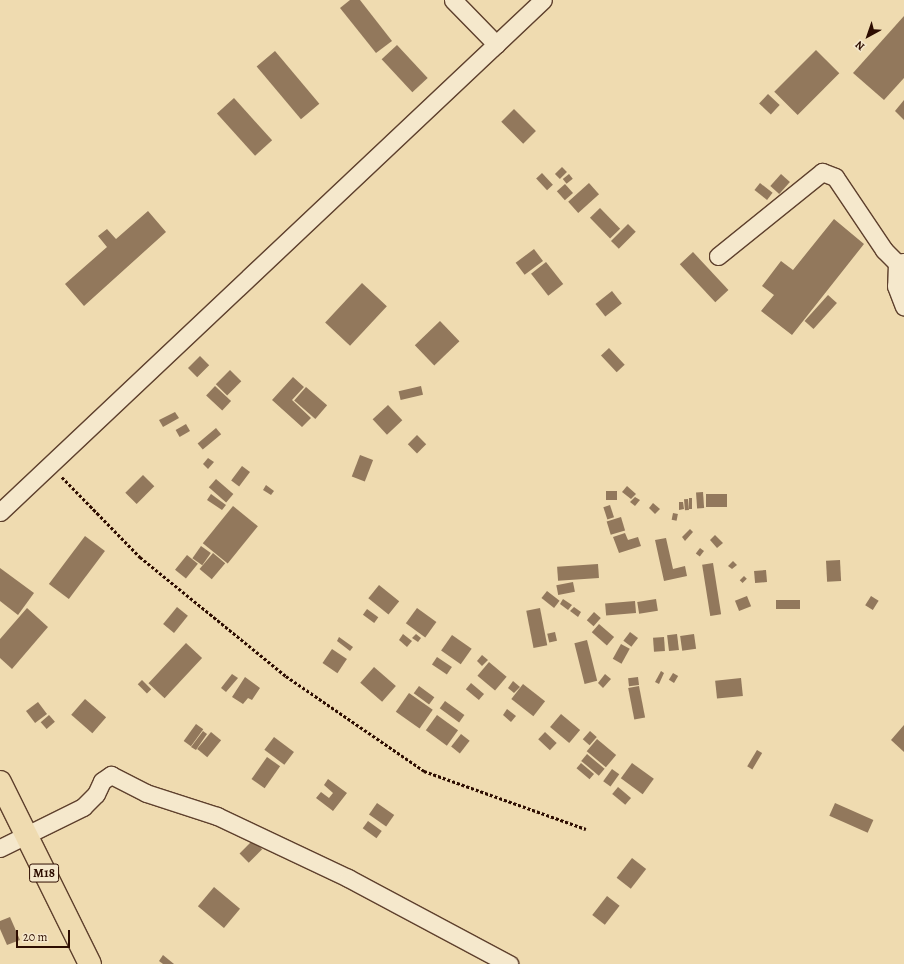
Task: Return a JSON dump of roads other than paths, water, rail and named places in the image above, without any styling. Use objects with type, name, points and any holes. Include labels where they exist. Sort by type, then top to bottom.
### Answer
[{"type":"main road","name":"M18","points":[[0,782],[25,836],[90,964]]},
{"type":"street","points":[[453,0],[496,44]]},
{"type":"street","points":[[0,512],[543,0]]},
{"type":"street","points":[[718,256],[822,172],[835,177],[884,250],[900,262],[896,286],[904,307]]},
{"type":"street","points":[[0,848],[83,807],[96,794],[102,781],[111,775],[146,793],[216,816],[348,878],[508,964]]}]
